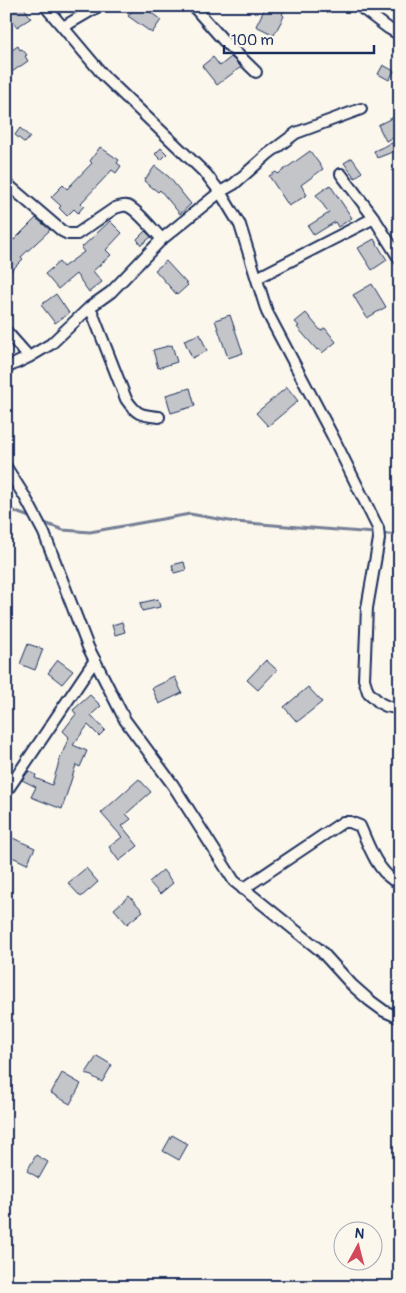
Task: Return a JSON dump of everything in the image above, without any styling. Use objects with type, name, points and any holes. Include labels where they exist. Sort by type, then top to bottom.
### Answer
[{"type":"street","points":[[45,6],[104,76],[187,154],[220,192],[240,225],[267,312],[332,435],[378,528],[379,538],[367,608],[364,679],[368,692],[380,703],[400,709]]},
{"type":"street","points":[[63,28],[99,6]]},
{"type":"street","points":[[193,6],[229,46],[256,72]]},
{"type":"street","points":[[360,6],[400,35]]},
{"type":"street","points":[[6,368],[50,344],[90,307],[111,292],[162,239],[220,192],[234,184],[268,154],[296,133],[360,109]]},
{"type":"street","points":[[341,174],[374,218],[400,260]]},
{"type":"street","points":[[6,183],[68,234],[77,234],[116,208],[128,206],[162,239]]},
{"type":"street","points":[[257,278],[374,218]]},
{"type":"street","points":[[90,307],[126,399],[135,412],[141,415],[159,417]]},
{"type":"street","points":[[6,331],[29,357]]},
{"type":"street","points":[[6,467],[25,496],[44,533],[88,647],[125,720],[173,785],[234,881],[322,951],[352,985],[369,1000],[384,1011],[400,1018]]},
{"type":"street","points":[[6,792],[95,660]]},
{"type":"street","points":[[243,889],[342,822],[350,822],[360,826],[372,852],[386,875],[393,880],[400,878]]},
{"type":"building","points":[[11,6],[23,6],[31,18],[17,27],[6,12]]},
{"type":"building","points":[[136,6],[142,6],[161,20],[152,33],[128,16]]},
{"type":"building","points":[[266,6],[287,6],[274,35],[256,26]]},
{"type":"building","points":[[18,46],[27,55],[25,56],[28,61],[6,76],[6,54]]},
{"type":"building","points":[[213,57],[220,66],[231,57],[241,67],[217,85],[202,66]]},
{"type":"building","points":[[383,65],[394,71],[389,80],[378,74]]},
{"type":"building","points":[[394,117],[400,129],[400,135],[386,141],[378,125]]},
{"type":"building","points":[[20,128],[30,137],[25,143],[15,135]]},
{"type":"building","points":[[392,143],[395,151],[377,158],[374,151]]},
{"type":"building","points":[[100,147],[119,160],[117,163],[121,166],[116,173],[112,170],[81,203],[84,206],[78,213],[74,209],[67,216],[59,208],[61,206],[51,197],[63,185],[67,189],[92,163],[90,161]]},
{"type":"building","points":[[161,148],[167,154],[161,160],[155,154]]},
{"type":"building","points":[[310,151],[323,169],[301,185],[307,195],[289,206],[269,176],[276,172],[278,174]]},
{"type":"building","points":[[352,158],[362,172],[355,178],[344,163]]},
{"type":"building","points":[[155,166],[169,177],[191,204],[180,214],[160,190],[158,192],[144,181]]},
{"type":"building","points":[[330,185],[352,218],[338,227],[335,222],[314,235],[308,226],[329,213],[316,195]]},
{"type":"building","points":[[36,218],[50,230],[21,257],[23,259],[11,271],[6,266],[6,232],[14,240]]},
{"type":"building","points":[[110,221],[122,233],[106,250],[111,255],[93,271],[102,282],[89,292],[76,274],[58,289],[45,274],[59,262],[63,267],[84,252],[81,248]]},
{"type":"building","points":[[145,231],[151,237],[141,245],[137,239]]},
{"type":"building","points":[[374,239],[387,260],[372,270],[358,248]]},
{"type":"building","points":[[166,261],[188,285],[177,295],[155,270]]},
{"type":"building","points":[[372,284],[386,307],[367,318],[353,295]]},
{"type":"building","points":[[56,294],[69,313],[55,323],[41,305]]},
{"type":"building","points":[[306,313],[321,331],[325,328],[336,342],[322,353],[319,349],[317,350],[297,327],[299,326],[295,322]]},
{"type":"building","points":[[230,315],[243,353],[228,358],[215,320]]},
{"type":"building","points":[[200,334],[207,351],[192,358],[184,340]]},
{"type":"building","points":[[172,345],[177,362],[158,368],[153,350]]},
{"type":"building","points":[[287,387],[298,401],[268,426],[256,413]]},
{"type":"building","points":[[190,388],[195,406],[171,413],[166,395]]},
{"type":"building","points":[[184,562],[186,570],[174,573],[172,565]]},
{"type":"building","points":[[158,599],[160,607],[142,611],[140,603]]},
{"type":"building","points":[[122,622],[125,632],[115,635],[112,625]]},
{"type":"building","points":[[28,644],[43,649],[35,670],[20,664]]},
{"type":"building","points":[[58,660],[73,671],[62,684],[48,673]]},
{"type":"building","points":[[266,660],[277,670],[258,690],[247,680]]},
{"type":"building","points":[[175,677],[182,693],[159,704],[152,688]]},
{"type":"building","points":[[308,687],[322,702],[297,722],[284,707]]},
{"type":"building","points":[[90,695],[101,706],[91,715],[105,730],[99,736],[88,725],[73,745],[87,751],[80,767],[76,765],[62,809],[31,797],[36,787],[22,780],[29,771],[36,775],[35,778],[52,785],[69,737],[63,731],[76,714],[73,710]]},
{"type":"building","points":[[139,779],[151,792],[126,814],[131,819],[122,826],[138,846],[119,861],[109,847],[122,837],[101,813]]},
{"type":"building","points":[[6,835],[35,848],[27,864],[6,854]]},
{"type":"building","points":[[86,868],[98,882],[81,897],[68,883]]},
{"type":"building","points":[[163,870],[173,883],[160,894],[149,882]]},
{"type":"building","points":[[129,896],[143,911],[127,924],[114,909]]},
{"type":"building","points":[[97,1056],[112,1065],[102,1082],[86,1073]]},
{"type":"building","points":[[62,1073],[81,1084],[70,1104],[51,1093]]},
{"type":"building","points":[[172,1135],[188,1144],[179,1160],[163,1151]]},
{"type":"building","points":[[36,1155],[48,1162],[39,1178],[27,1171]]},
{"type":"waterway","points":[[6,505],[16,512],[32,518]]},
{"type":"waterway","points":[[42,522],[63,530],[90,532],[190,514],[235,522],[400,535]]}]
